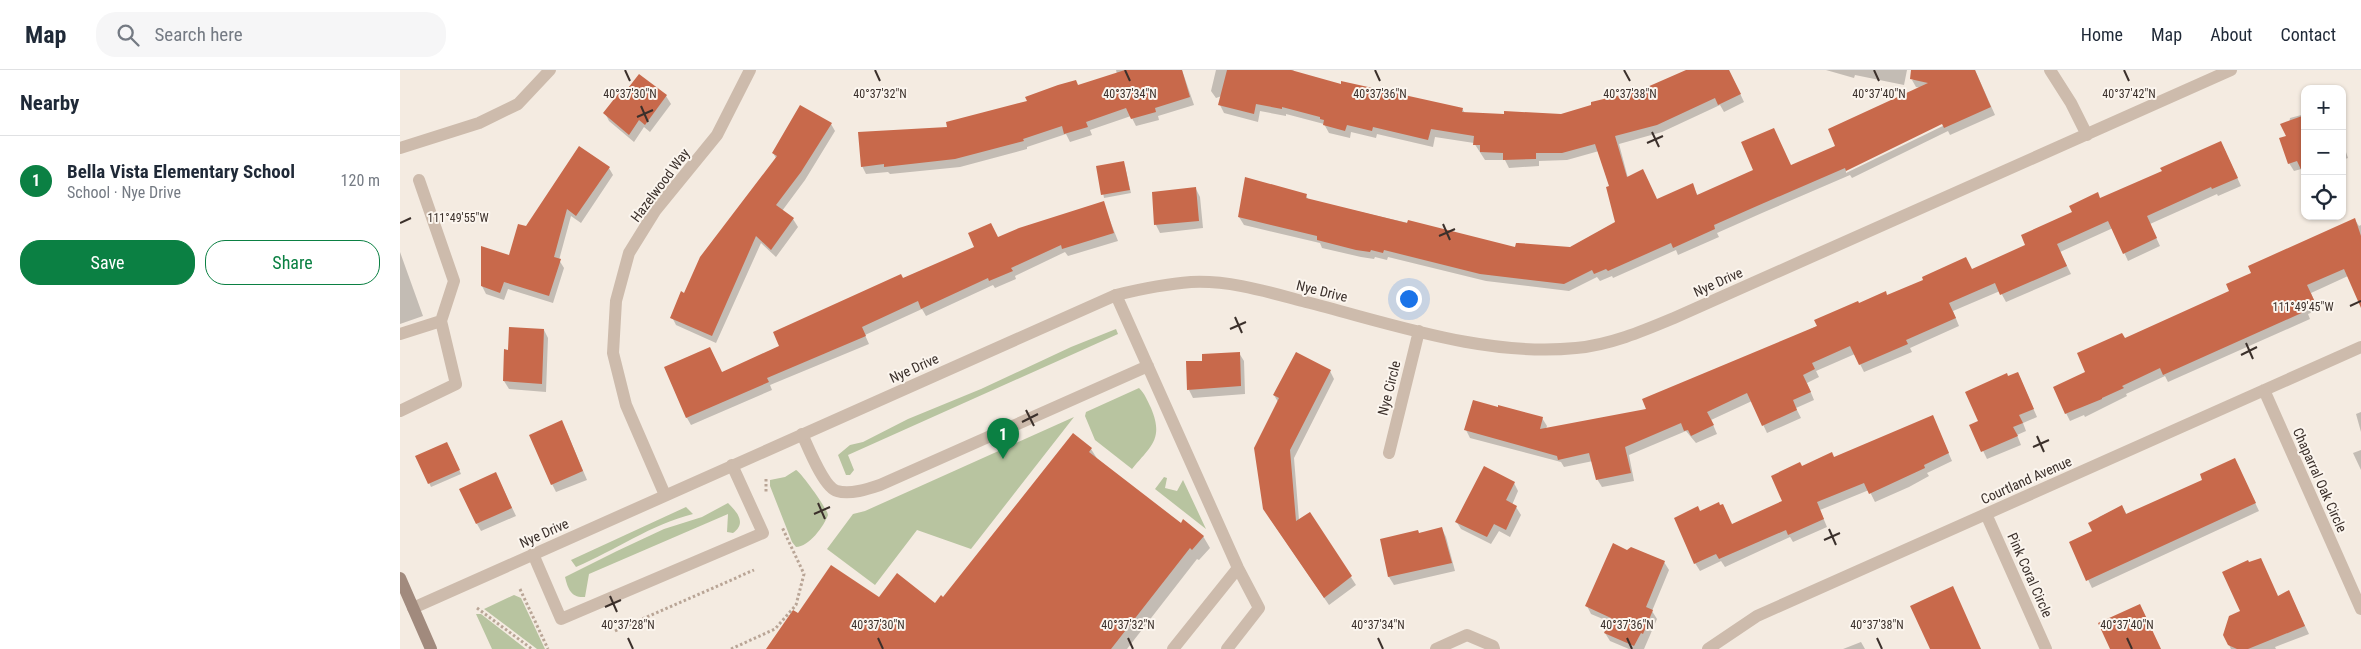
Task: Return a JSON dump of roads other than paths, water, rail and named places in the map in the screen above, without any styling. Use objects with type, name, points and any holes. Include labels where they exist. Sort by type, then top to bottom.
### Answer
[{"type":"main road","points":[[400,578],[431,649]]},
{"type":"street","points":[[400,148],[479,123],[518,104],[550,70]]},
{"type":"street","name":"Hazelwood Way","points":[[666,496],[624,397],[613,353],[616,300],[629,253],[655,211],[717,135],[750,70]]},
{"type":"street","points":[[2050,70],[2072,103],[2087,135]]},
{"type":"street","name":"Nye Drive","points":[[413,608],[1116,295],[1146,288],[1192,282],[1244,286],[1419,331],[1472,342],[1523,349],[1577,348],[1628,336],[1674,318],[2231,70]]},
{"type":"street","points":[[400,411],[456,384],[441,321],[454,281],[419,180]]},
{"type":"street","points":[[1116,295],[1238,568],[1259,608],[1227,649]]},
{"type":"street","points":[[400,334],[441,321]]},
{"type":"street","name":"Nye Circle","points":[[1389,453],[1419,331]]},
{"type":"street","name":"Courtland Avenue","points":[[1708,649],[1757,616],[2361,347]]},
{"type":"street","points":[[802,434],[822,475],[832,489],[841,492],[866,489],[880,485],[1148,366]]},
{"type":"street","name":"Chaparral Oak Circle","points":[[2264,390],[2361,609]]},
{"type":"street","points":[[533,554],[561,619],[762,533],[732,466]]},
{"type":"street","name":"Pink Coral Circle","points":[[1986,514],[2046,649]]},
{"type":"street","points":[[1173,649],[1238,568]]},
{"type":"street","points":[[1436,649],[1467,635],[1493,646],[1494,649]]},
{"type":"place","name":"Bella Vista Elementary School","points":[[1003,459]]}]
